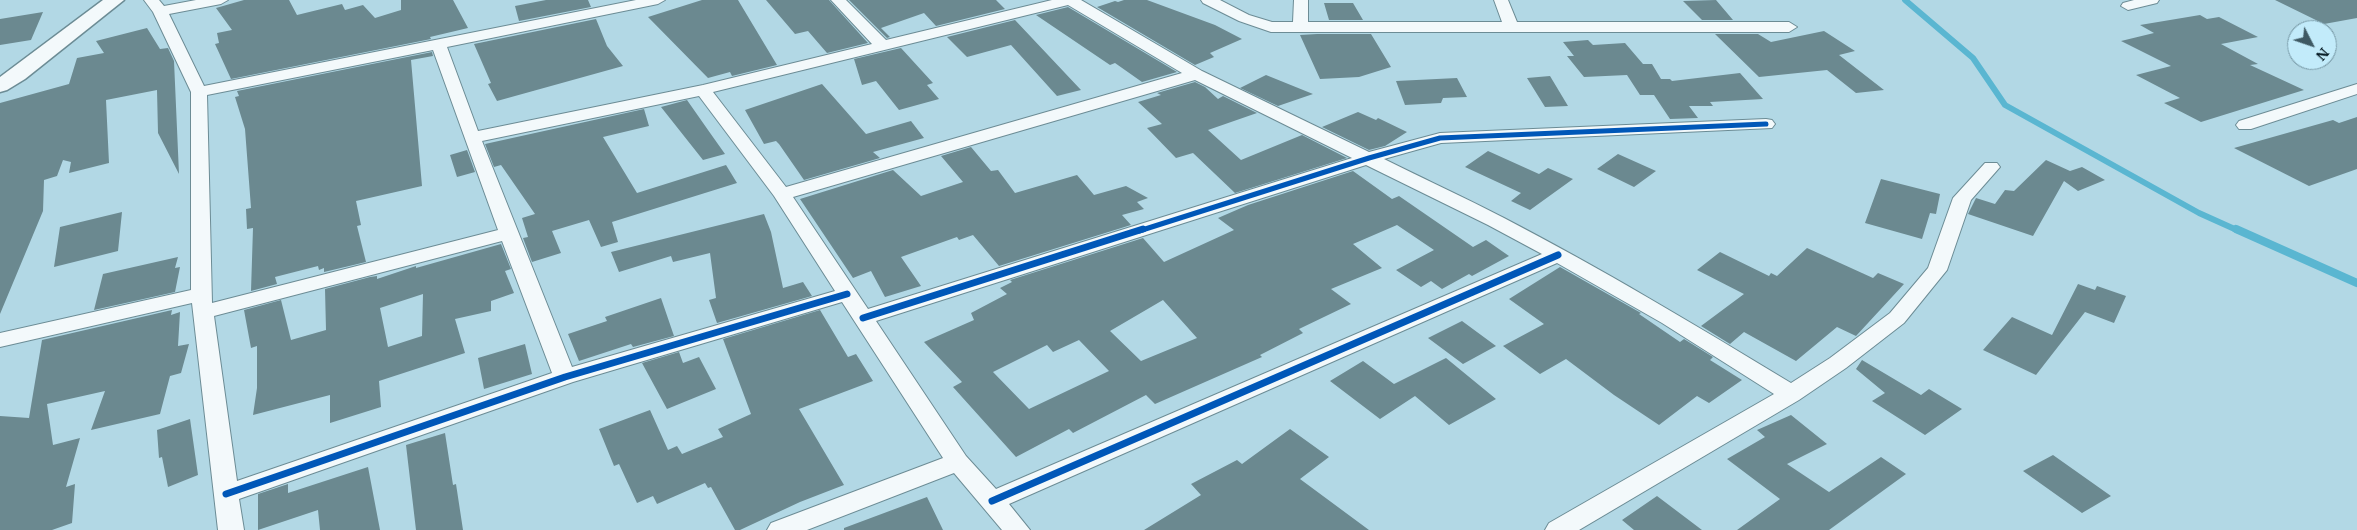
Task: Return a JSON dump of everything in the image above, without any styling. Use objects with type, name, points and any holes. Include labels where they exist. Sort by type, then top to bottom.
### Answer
[{"type":"street","points":[[0,86],[18,75],[115,0]]},
{"type":"street","points":[[221,0],[156,6],[199,92],[202,303],[231,530]]},
{"type":"street","points":[[199,92],[438,43],[610,4],[658,0]]},
{"type":"street","points":[[838,0],[883,46]]},
{"type":"street","points":[[472,138],[703,90],[1070,0],[1196,74],[1369,158],[1558,255],[1669,318],[1791,394]]},
{"type":"street","points":[[1208,0],[1256,24],[1272,27],[1789,27]]},
{"type":"street","points":[[1300,28],[1301,0]]},
{"type":"street","points":[[1500,0],[1512,28]]},
{"type":"street","points":[[2128,6],[2152,0]]},
{"type":"street","points":[[438,43],[472,138],[565,377]]},
{"type":"street","points":[[782,194],[1196,74]]},
{"type":"street","points":[[2245,125],[2357,89]]},
{"type":"street","points":[[703,90],[782,194],[958,462],[1017,530]]},
{"type":"street","points":[[863,318],[1369,158],[1440,138],[1766,124]]},
{"type":"street","points":[[1558,530],[1791,394],[1838,363],[1897,318],[1937,270],[1962,198],[1991,167]]},
{"type":"street","points":[[0,340],[202,303],[509,233]]},
{"type":"street","points":[[992,501],[1558,255]]},
{"type":"street","points":[[226,494],[565,377],[847,294]]},
{"type":"street","points":[[780,530],[958,462]]},
{"type":"building","points":[[244,0],[289,0],[297,15],[342,4],[345,10],[363,5],[375,18],[401,10],[401,0],[453,0],[468,28],[430,37],[431,39],[231,79],[215,44],[219,43],[217,33],[232,30],[216,8]]},
{"type":"building","points":[[546,0],[588,0],[591,7],[519,21],[515,6]]},
{"type":"building","points":[[702,0],[738,0],[777,65],[732,76],[730,72],[708,78],[648,17]]},
{"type":"building","points":[[766,0],[829,0],[868,43],[827,53],[808,31],[795,34]]},
{"type":"building","points":[[849,0],[996,0],[1005,9],[936,26],[924,13],[881,28],[890,37],[887,38]]},
{"type":"building","points":[[1124,0],[1147,0],[1215,25],[1242,39],[1210,53],[1214,57],[1195,65],[1097,7]]},
{"type":"building","points":[[1716,0],[1733,20],[1702,20],[1683,1]]},
{"type":"building","points":[[2275,0],[2357,0],[2357,18],[2337,22],[2337,20],[2316,20]]},
{"type":"building","points":[[1324,3],[1353,3],[1363,20],[1329,20]]},
{"type":"building","points":[[1068,7],[1177,72],[1142,82],[1115,63],[1110,65],[1036,15]]},
{"type":"building","points":[[43,12],[31,40],[0,45],[0,19]]},
{"type":"building","points":[[2200,15],[2207,19],[2219,17],[2258,37],[2221,44],[2258,64],[2250,65],[2304,90],[2201,122],[2164,103],[2180,98],[2136,75],[2171,66],[2121,41],[2154,33],[2140,25]]},
{"type":"building","points":[[596,19],[607,46],[623,66],[497,101],[488,84],[491,83],[474,44]]},
{"type":"building","points":[[1015,20],[1081,90],[1057,96],[1011,45],[967,57],[947,37]]},
{"type":"building","points":[[147,28],[160,49],[168,48],[174,61],[179,174],[158,133],[157,90],[106,100],[109,163],[69,173],[71,162],[63,160],[57,176],[44,180],[43,211],[0,314],[0,103],[69,84],[77,58],[104,53],[96,41]]},
{"type":"building","points":[[1824,31],[1855,51],[1839,55],[1884,90],[1856,93],[1827,70],[1759,77],[1715,34],[1758,34],[1771,42]]},
{"type":"building","points":[[1371,34],[1391,67],[1359,77],[1320,79],[1300,35]]},
{"type":"building","points":[[1588,40],[1593,45],[1625,43],[1643,64],[1652,64],[1661,79],[1670,79],[1672,81],[1740,73],[1763,99],[1710,102],[1713,106],[1689,106],[1698,118],[1670,119],[1654,95],[1640,95],[1627,75],[1584,77],[1567,56],[1574,56],[1563,42]]},
{"type":"building","points":[[901,48],[933,83],[927,85],[939,99],[899,110],[876,81],[862,85],[854,59]]},
{"type":"building","points":[[432,52],[433,56],[411,60],[422,186],[356,201],[361,225],[357,226],[366,262],[324,272],[324,268],[319,270],[318,266],[275,277],[277,284],[251,291],[253,228],[247,229],[246,209],[251,208],[245,129],[235,97],[239,96],[237,91]]},
{"type":"building","points":[[1266,75],[1313,94],[1278,106],[1240,88]]},
{"type":"building","points":[[1550,76],[1568,106],[1545,107],[1527,78]]},
{"type":"building","points":[[1457,78],[1467,97],[1443,98],[1441,103],[1405,105],[1396,81]]},
{"type":"building","points":[[1195,82],[1205,87],[1218,99],[1223,96],[1257,113],[1208,130],[1241,160],[1302,135],[1347,158],[1235,193],[1193,153],[1176,158],[1147,128],[1162,124],[1138,102],[1161,95],[1157,93]]},
{"type":"building","points":[[822,84],[866,134],[911,121],[924,138],[873,152],[880,158],[804,180],[776,141],[764,144],[745,110]]},
{"type":"building","points":[[687,100],[725,154],[703,160],[661,107]]},
{"type":"building","points":[[644,109],[649,126],[603,137],[637,193],[726,165],[737,183],[612,222],[618,242],[601,247],[589,220],[552,231],[561,253],[532,262],[523,238],[528,237],[522,218],[535,214],[501,165],[494,167],[485,144]]},
{"type":"building","points":[[1358,112],[1376,120],[1378,118],[1407,132],[1385,146],[1369,150],[1322,127]]},
{"type":"building","points":[[2357,117],[2357,169],[2309,186],[2234,148],[2333,120],[2339,123]]},
{"type":"building","points":[[971,147],[991,171],[998,170],[1015,193],[1077,175],[1094,195],[1126,186],[1148,198],[1137,202],[1144,209],[1122,215],[1131,225],[999,266],[973,235],[959,240],[957,237],[901,257],[921,286],[885,297],[871,271],[853,278],[800,199],[893,170],[921,196],[963,182],[941,156]]},
{"type":"building","points":[[467,150],[475,172],[457,177],[450,155]]},
{"type":"building","points":[[1488,151],[1539,174],[1548,168],[1573,179],[1530,210],[1511,201],[1521,193],[1465,167]]},
{"type":"building","points":[[1618,154],[1656,171],[1634,187],[1597,169]]},
{"type":"building","points":[[2046,160],[2070,171],[2082,167],[2105,180],[2078,191],[2064,181],[2033,236],[1968,214],[1976,198],[1995,204],[2005,190],[2014,191]]},
{"type":"building","points":[[1353,171],[1392,199],[1399,196],[1473,247],[1486,240],[1509,256],[1472,276],[1469,274],[1442,289],[1431,281],[1421,287],[1396,270],[1434,250],[1397,225],[1353,244],[1382,268],[1331,289],[1351,304],[1299,329],[1303,333],[1260,355],[1262,357],[1155,404],[1146,395],[1073,433],[1069,429],[1016,457],[953,387],[962,382],[924,342],[974,320],[971,313],[1007,294],[1000,288],[1012,282],[1010,280],[1143,238],[1164,262],[1234,230],[1218,218],[1248,205]],"holes":[[[1163,300],[1197,338],[1141,361],[1110,331]],[[1079,340],[1109,371],[1029,409],[993,372],[1047,345],[1053,352]]]},
{"type":"building","points":[[1881,179],[1940,194],[1936,214],[1930,213],[1922,239],[1865,223]]},
{"type":"building","points":[[122,212],[118,251],[54,267],[60,227]]},
{"type":"building","points":[[764,214],[771,232],[783,288],[803,282],[812,296],[717,323],[709,300],[716,298],[710,253],[673,262],[671,256],[619,272],[611,252]]},
{"type":"building","points":[[501,244],[511,269],[505,271],[514,293],[491,301],[491,311],[455,319],[465,353],[379,381],[381,407],[330,423],[330,395],[253,415],[257,388],[257,346],[251,348],[244,310],[281,300],[291,340],[326,330],[325,289],[370,277],[377,276],[377,279],[416,266],[416,268]],"holes":[[[423,294],[422,336],[388,347],[380,308]]]},
{"type":"building","points":[[1807,248],[1873,278],[1878,273],[1904,284],[1856,336],[1837,327],[1796,361],[1744,332],[1730,344],[1701,326],[1744,294],[1697,270],[1720,252],[1769,276],[1771,273],[1777,276]]},
{"type":"building","points":[[178,257],[175,268],[180,267],[175,292],[94,310],[103,274]]},
{"type":"building","points":[[1560,267],[1641,313],[1639,314],[1680,342],[1684,339],[1713,357],[1710,360],[1742,380],[1709,403],[1697,396],[1659,425],[1614,395],[1566,359],[1540,374],[1503,346],[1544,324],[1509,299]]},
{"type":"building","points":[[2078,284],[2095,290],[2097,286],[2126,296],[2114,323],[2085,312],[2036,375],[1983,350],[2012,317],[2052,335]]},
{"type":"building","points":[[661,298],[674,336],[633,347],[631,344],[579,361],[568,334],[607,321],[605,317]]},
{"type":"building","points":[[172,310],[171,315],[180,312],[178,346],[189,344],[181,373],[170,376],[160,414],[91,430],[105,391],[47,404],[53,445],[80,438],[66,487],[75,484],[72,523],[52,530],[0,530],[0,416],[29,418],[42,340]]},
{"type":"building","points":[[820,310],[848,357],[856,354],[873,381],[799,409],[844,485],[800,502],[740,530],[735,530],[711,487],[708,488],[705,483],[657,504],[653,496],[637,503],[619,464],[614,466],[599,429],[650,410],[668,450],[677,446],[682,454],[723,437],[718,429],[751,414],[723,339]]},
{"type":"building","points":[[1462,321],[1496,346],[1463,364],[1428,338]]},
{"type":"building","points":[[525,344],[532,374],[484,389],[478,358]]},
{"type":"building","points":[[679,352],[683,363],[699,357],[716,389],[667,409],[642,363]]},
{"type":"building","points":[[1446,358],[1496,399],[1449,425],[1415,396],[1380,419],[1330,381],[1363,361],[1394,384]]},
{"type":"building","points":[[1862,360],[1921,395],[1929,389],[1962,409],[1925,435],[1872,401],[1885,393],[1856,369]]},
{"type":"building","points":[[1791,415],[1827,444],[1787,464],[1829,492],[1881,457],[1906,474],[1829,530],[1737,530],[1780,499],[1727,459],[1765,437],[1757,430]]},
{"type":"building","points":[[190,419],[198,475],[168,487],[162,457],[159,458],[157,430]]},
{"type":"building","points":[[1290,429],[1329,457],[1300,479],[1369,530],[1144,530],[1201,495],[1191,484],[1237,460],[1242,464]]},
{"type":"building","points":[[445,433],[453,485],[456,484],[463,530],[416,530],[406,445]]},
{"type":"building","points":[[2053,455],[2111,496],[2082,513],[2023,471]]},
{"type":"building","points":[[368,467],[380,530],[320,530],[318,510],[258,530],[258,494],[288,484],[288,493]]},
{"type":"building","points":[[1657,496],[1702,530],[1634,530],[1622,520]]},
{"type":"building","points":[[927,497],[943,530],[844,530],[844,528]]},
{"type":"waterway","points":[[1905,0],[1973,58],[2005,105],[2199,213],[2239,231]]},
{"type":"waterway","points":[[2236,229],[2357,283]]},
{"type":"cycle path","points":[[863,318],[1369,158],[1440,138],[1766,124]]},
{"type":"cycle path","points":[[992,501],[1558,255]]},
{"type":"cycle path","points":[[226,494],[565,377],[847,294]]}]
